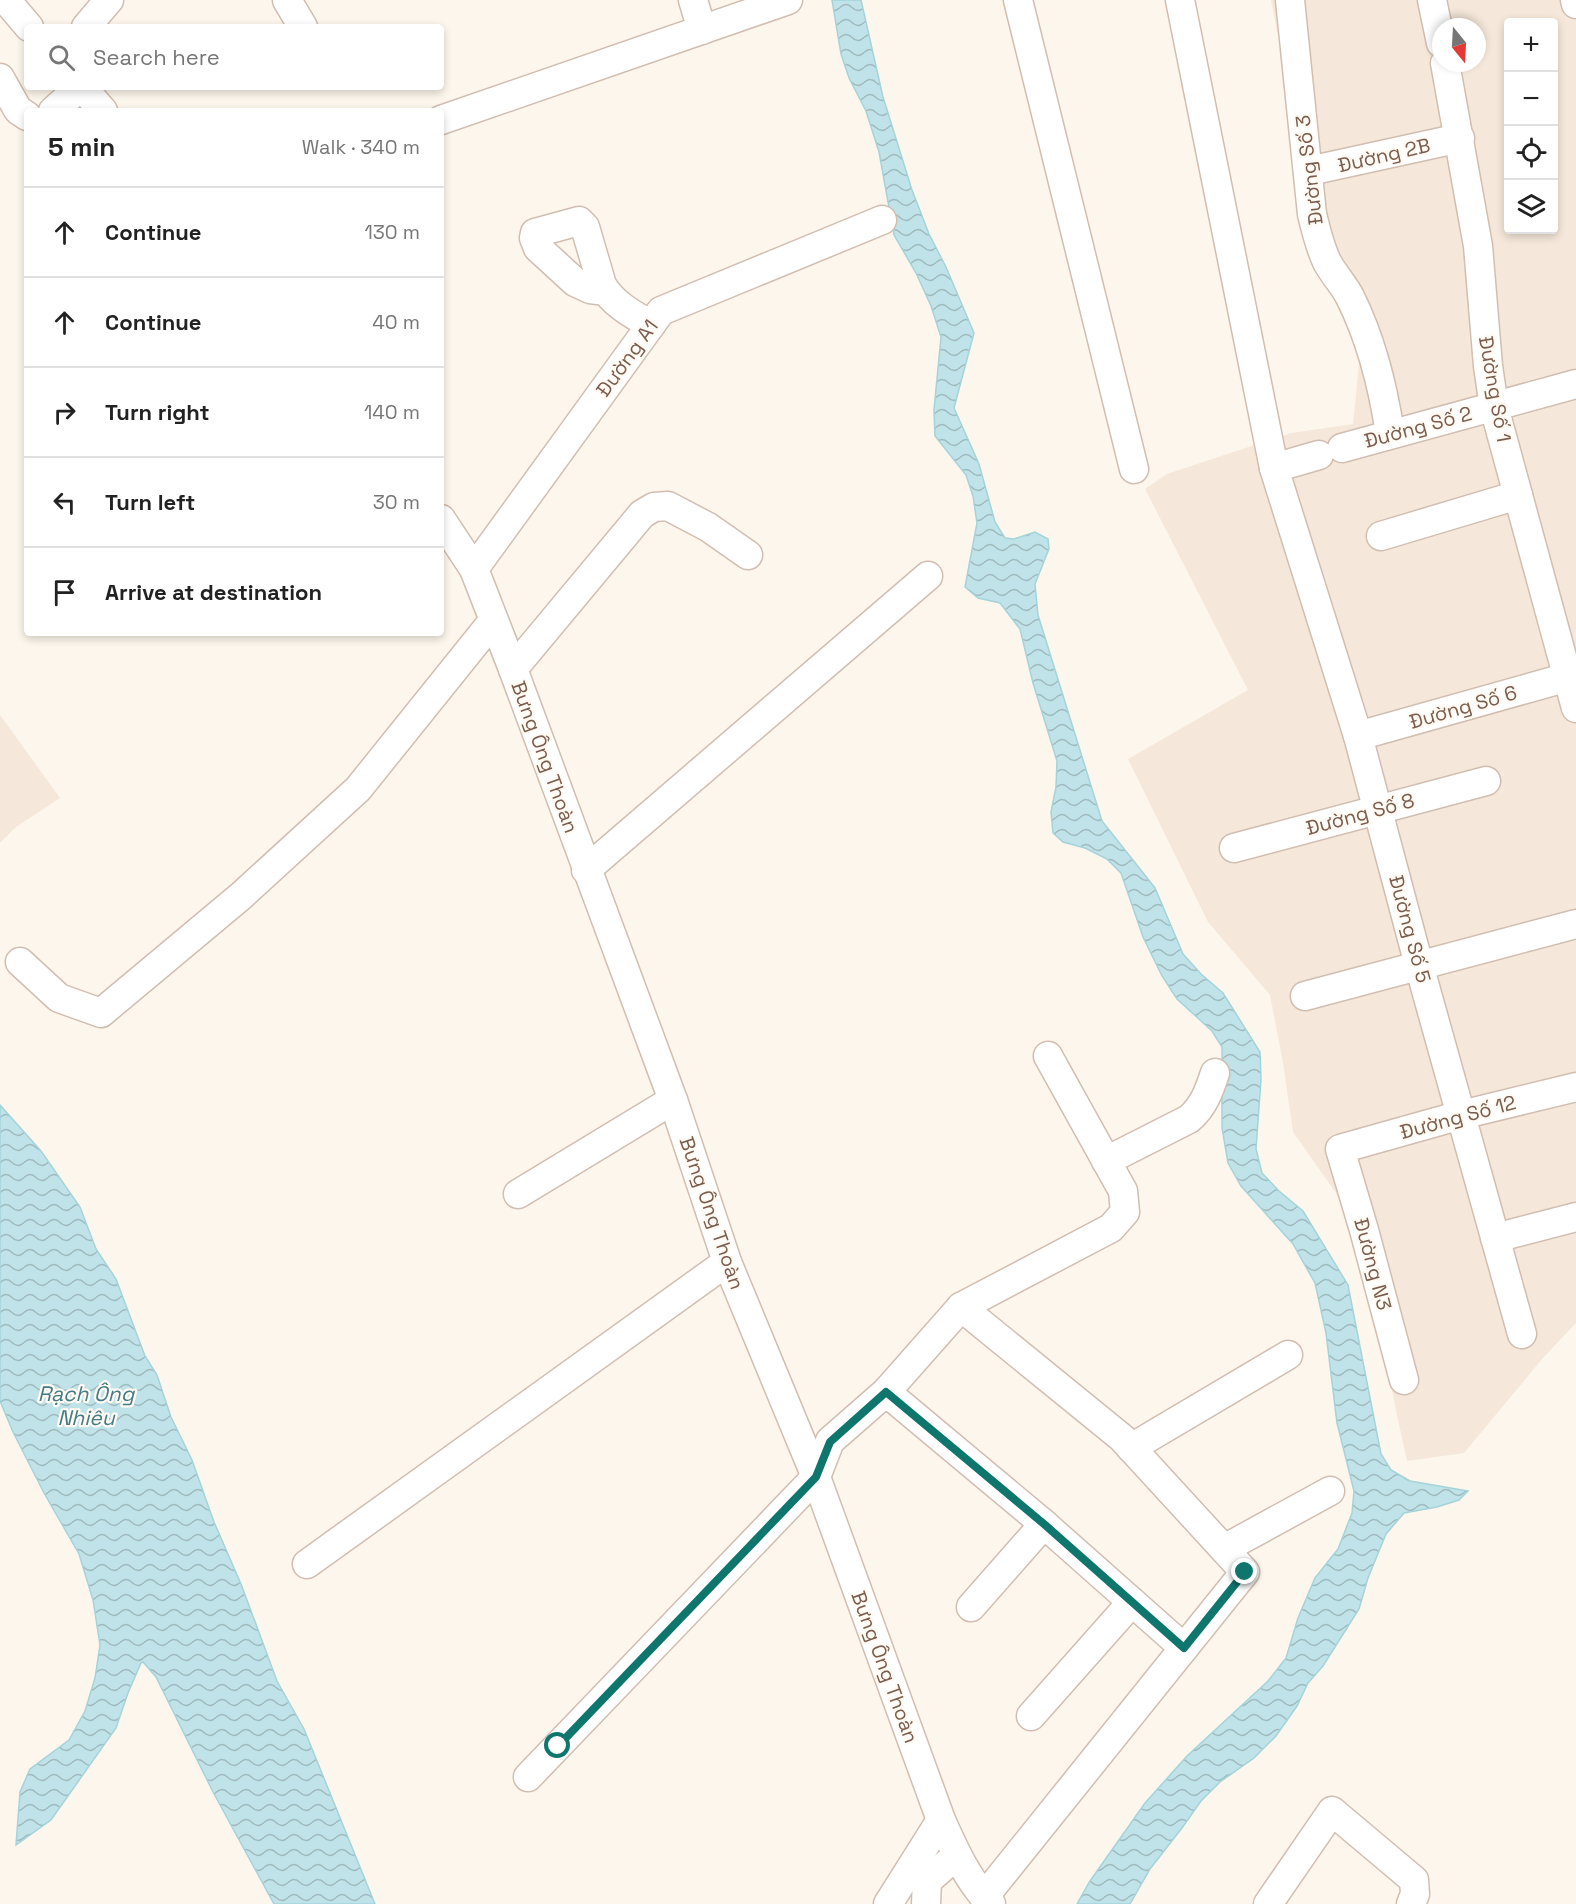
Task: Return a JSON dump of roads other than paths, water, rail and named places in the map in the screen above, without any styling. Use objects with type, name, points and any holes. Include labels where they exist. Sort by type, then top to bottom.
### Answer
[{"type":"street","points":[[6,0],[26,24]]},
{"type":"street","points":[[89,24],[109,0]]},
{"type":"street","points":[[287,0],[301,24]]},
{"type":"street","points":[[693,0],[702,30]]},
{"type":"street","points":[[444,119],[788,0]]},
{"type":"street","points":[[1018,0],[1134,469]]},
{"type":"street","name":"Đường Số 5","points":[[1180,0],[1274,468],[1358,736],[1522,1334]]},
{"type":"street","name":"Đường Số 3","points":[[1290,0],[1312,214],[1328,264],[1349,294],[1378,366],[1390,434]]},
{"type":"street","points":[[1432,0],[1436,18]]},
{"type":"street","name":"Đường Số 1","points":[[1447,72],[1478,246],[1488,366],[1494,407],[1576,708]]},
{"type":"street","points":[[0,78],[18,110],[24,114]]},
{"type":"street","points":[[56,108],[78,90]]},
{"type":"street","points":[[84,90],[100,108]]},
{"type":"street","name":"Đường 2B","points":[[1308,171],[1460,138]]},
{"type":"street","name":"Đường A1","points":[[474,569],[661,311],[882,220]]},
{"type":"street","points":[[606,291],[620,306],[651,325]]},
{"type":"street","name":"Đường Số 2","points":[[1274,468],[1576,384]]},
{"type":"street","points":[[1381,536],[1518,495]]},
{"type":"street","points":[[513,669],[642,514],[654,507],[668,506],[708,527],[748,555]]},
{"type":"street","name":"Bưng Ông Thoàn","points":[[444,524],[474,569],[513,669],[673,1100],[727,1262],[816,1477],[941,1820],[957,1855],[987,1900]]},
{"type":"street","points":[[586,870],[928,576]]},
{"type":"street","points":[[20,962],[59,998],[101,1013],[240,896],[358,789],[493,621]]},
{"type":"street","name":"Đường Số 6","points":[[1358,736],[1568,677]]},
{"type":"street","name":"Đường Số 8","points":[[1234,848],[1486,781]]},
{"type":"street","points":[[1305,996],[1576,924]]},
{"type":"street","points":[[528,1777],[816,1477],[830,1442],[886,1392],[961,1307],[1111,1228],[1125,1212],[1122,1191],[1048,1056]]},
{"type":"street","points":[[1106,1161],[1189,1119],[1199,1111],[1215,1073]]},
{"type":"street","name":"Đường Số 12","points":[[1340,1149],[1461,1115],[1576,1087]]},
{"type":"street","points":[[519,1194],[673,1100]]},
{"type":"street","name":"Đường N3","points":[[1340,1149],[1404,1380]]},
{"type":"street","points":[[1495,1238],[1576,1217]]},
{"type":"street","points":[[307,1564],[727,1262]]},
{"type":"street","points":[[961,1307],[1113,1431],[1245,1572],[987,1900]]},
{"type":"street","points":[[1131,1448],[1288,1355]]},
{"type":"street","points":[[886,1392],[1044,1524],[1184,1648]]},
{"type":"street","points":[[1224,1549],[1330,1491]]},
{"type":"street","points":[[971,1606],[1044,1524]]},
{"type":"street","points":[[1031,1716],[1132,1602]]},
{"type":"street","points":[[1268,1904],[1332,1811],[1414,1880],[1415,1894],[1411,1904]]},
{"type":"street","points":[[888,1904],[941,1820]]},
{"type":"street","points":[[926,1904],[927,1881],[957,1855]]},
{"type":"water","points":[[832,0],[861,0],[883,97],[912,190],[929,234],[946,267],[974,333],[954,408],[979,464],[995,522],[1005,538],[1014,539],[1035,532],[1048,539],[1049,549],[1035,584],[1038,615],[1102,821],[1155,888],[1183,954],[1223,993],[1260,1052],[1261,1079],[1256,1149],[1262,1173],[1303,1211],[1348,1285],[1381,1454],[1391,1470],[1410,1481],[1468,1491],[1459,1500],[1404,1513],[1386,1534],[1368,1578],[1359,1609],[1323,1666],[1308,1683],[1297,1706],[1276,1736],[1254,1758],[1220,1782],[1201,1801],[1150,1869],[1130,1904],[1077,1904],[1090,1881],[1145,1803],[1187,1756],[1268,1681],[1286,1658],[1298,1618],[1315,1578],[1338,1549],[1352,1513],[1354,1491],[1337,1423],[1326,1333],[1315,1283],[1293,1244],[1241,1186],[1228,1163],[1222,1128],[1222,1047],[1212,1031],[1177,999],[1162,976],[1143,937],[1121,873],[1107,859],[1085,848],[1063,842],[1053,833],[1051,812],[1056,787],[1057,761],[1033,683],[1020,629],[1000,603],[978,598],[965,587],[977,523],[973,496],[966,475],[935,436],[934,410],[941,337],[931,306],[916,273],[894,235],[879,152],[866,111],[849,78],[841,54]]},
{"type":"water","name":"Rạch Ông Nhiêu","points":[[0,1105],[41,1151],[80,1207],[96,1249],[116,1279],[145,1356],[157,1375],[171,1417],[192,1460],[277,1681],[304,1729],[375,1904],[274,1904],[213,1792],[156,1677],[143,1662],[128,1693],[116,1728],[51,1820],[16,1845],[20,1792],[30,1769],[69,1740],[85,1711],[95,1678],[100,1645],[93,1600],[79,1554],[44,1493],[0,1401]]}]
